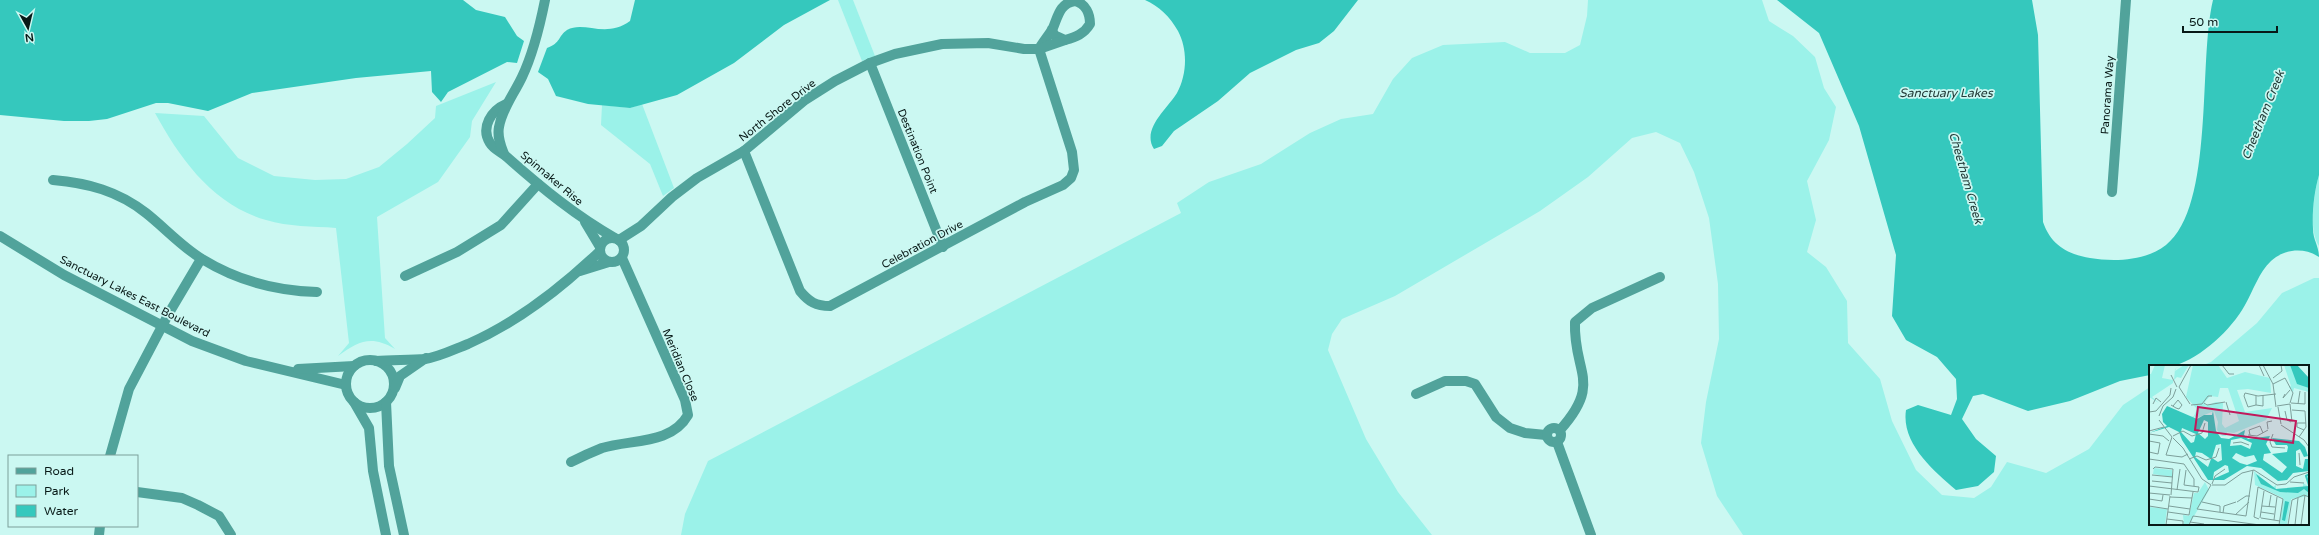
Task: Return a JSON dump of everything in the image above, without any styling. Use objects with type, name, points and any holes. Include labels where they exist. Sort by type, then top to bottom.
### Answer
[{"type":"street","name":"Spinnaker Rise","points":[[545,0],[536,36],[523,76],[506,104],[498,127],[498,138],[504,154],[538,184],[584,220],[617,239]]},
{"type":"street","name":"North Shore Drive","points":[[617,259],[641,226],[672,197],[697,178],[744,151],[805,100],[834,80],[870,63],[895,54],[942,44],[988,43],[1024,49],[1039,49],[1086,31],[1090,24],[1087,10],[1080,2],[1075,0],[1062,6],[1052,29],[1039,49]]},
{"type":"street","name":"Panorama Way","points":[[2112,192],[2126,0]]},
{"type":"street","points":[[1052,29],[1054,34],[1064,40]]},
{"type":"street","name":"Celebration Drive","points":[[744,151],[800,290],[807,300],[818,306],[830,306],[1025,202],[1063,185],[1070,178],[1074,170],[1072,152],[1039,49]]},
{"type":"street","name":"Destination Point","points":[[870,63],[943,247]]},
{"type":"street","points":[[53,180],[87,184],[112,192],[146,213],[201,259],[236,277],[270,288],[317,292]]},
{"type":"street","points":[[404,276],[456,252],[501,225],[538,184]]},
{"type":"street","name":"Spinnaker Rise","points":[[584,220],[600,249]]},
{"type":"street","name":"North Shore Drive","points":[[617,239],[641,226]]},
{"type":"street","name":"Sanctuary Lakes East Boulevard","points":[[0,236],[64,275],[192,341],[246,361],[288,369],[346,385]]},
{"type":"street","points":[[386,535],[372,471],[369,428],[347,391],[346,385],[350,372],[354,366],[361,362],[426,358],[457,349],[495,332],[524,315],[577,273],[608,239],[617,239],[624,246],[617,259],[577,273]]},
{"type":"street","points":[[600,249],[602,258],[617,259]]},
{"type":"street","points":[[110,455],[129,389],[201,259]]},
{"type":"street","name":"Meridian Close","points":[[571,462],[602,448],[668,434],[682,426],[688,415],[683,395],[627,272],[617,259]]},
{"type":"street","points":[[1557,442],[1561,437],[1560,430],[1577,410],[1583,388],[1583,374],[1574,332],[1575,322],[1592,308],[1660,277]]},
{"type":"street","points":[[354,402],[367,408],[380,406],[386,402],[394,390],[400,376],[426,358]]},
{"type":"street","points":[[376,361],[383,364],[392,375],[394,390]]},
{"type":"street","name":"Sanctuary Lakes East Boulevard","points":[[288,369],[354,366]]},
{"type":"street","points":[[1416,394],[1445,381],[1466,381],[1475,384],[1496,417],[1510,428],[1525,433],[1546,435]]},
{"type":"street","points":[[386,402],[389,466],[404,535]]},
{"type":"street","points":[[1546,435],[1551,428],[1560,430]]},
{"type":"street","points":[[1546,435],[1550,441],[1557,442]]},
{"type":"street","points":[[1557,442],[1590,535]]},
{"type":"street","points":[[138,494],[182,498],[198,505],[218,516],[231,535]]},
{"type":"green space","points":[[838,0],[853,0],[875,56],[862,61]]},
{"type":"green space","points":[[1588,0],[1762,0],[1769,21],[1793,36],[1815,57],[1824,88],[1836,107],[1829,140],[1807,181],[1816,220],[1807,252],[1826,267],[1847,301],[1848,343],[1880,379],[1892,421],[1916,470],[1942,495],[1974,498],[1991,487],[2007,462],[2046,473],[2089,449],[2123,405],[2149,388],[2149,525],[2309,525],[2309,365],[2204,365],[2211,362],[2257,323],[2282,293],[2314,278],[2319,278],[2319,535],[1743,535],[1717,496],[1701,443],[1706,402],[1719,339],[1718,284],[1709,218],[1694,172],[1680,143],[1656,132],[1632,138],[1588,177],[1540,211],[1395,296],[1342,319],[1332,334],[1328,350],[1366,439],[1398,492],[1432,535],[681,535],[685,514],[708,461],[1181,213],[1177,203],[1209,182],[1261,164],[1310,133],[1341,119],[1373,114],[1393,79],[1412,58],[1443,45],[1505,42],[1530,53],[1565,53],[1580,45],[1587,16]]},
{"type":"green space","points":[[496,82],[472,121],[470,137],[438,182],[377,217],[385,338],[395,349],[379,342],[372,341],[352,347],[338,356],[349,343],[336,228],[292,225],[266,220],[247,213],[230,203],[214,192],[187,163],[175,147],[155,113],[204,116],[238,158],[274,176],[315,180],[346,179],[379,167],[435,118],[436,106]]},
{"type":"green space","points":[[642,104],[674,188],[663,196],[650,164],[601,125],[602,105],[630,108]]},
{"type":"green space","points":[[2319,175],[2319,246],[2314,231],[2313,211],[2315,191]]},
{"type":"water","points":[[0,0],[463,0],[476,10],[505,17],[517,36],[524,41],[517,63],[507,62],[448,92],[441,102],[432,92],[431,71],[356,78],[252,93],[208,111],[168,103],[156,103],[107,119],[64,121],[0,115]]},
{"type":"water","points":[[635,0],[830,0],[784,25],[734,63],[677,95],[630,108],[588,104],[556,96],[548,79],[538,72],[547,48],[555,44],[567,30],[574,27],[612,29],[621,26],[630,21]]},
{"type":"water","points":[[1145,0],[1358,0],[1334,31],[1319,43],[1296,50],[1250,73],[1218,101],[1174,131],[1162,146],[1154,149],[1151,141],[1153,126],[1177,93],[1183,78],[1185,54],[1181,38],[1171,21],[1164,12]]},
{"type":"water","name":"Sanctuary Lakes","points":[[1777,0],[2032,0],[2038,35],[2043,222],[2050,237],[2067,251],[2090,258],[2119,260],[2149,254],[2166,245],[2181,226],[2192,199],[2202,131],[2206,59],[2213,0],[2319,0],[2319,175],[2313,209],[2313,233],[2319,257],[2307,252],[2294,251],[2276,257],[2263,271],[2245,305],[2232,324],[2215,342],[2185,362],[2177,365],[2149,365],[2149,375],[2120,381],[2070,401],[2028,411],[1983,394],[1973,396],[1962,419],[1976,439],[1996,456],[1994,472],[1978,486],[1956,490],[1920,455],[1908,434],[1906,410],[1918,405],[1951,415],[1957,399],[1956,379],[1937,357],[1906,340],[1892,316],[1896,255],[1859,126],[1819,33]]},
{"type":"water label","name":"Cheetham Creek","points":[[2263,115]]},
{"type":"water label","name":"Cheetham Creek","points":[[1966,178]]}]
